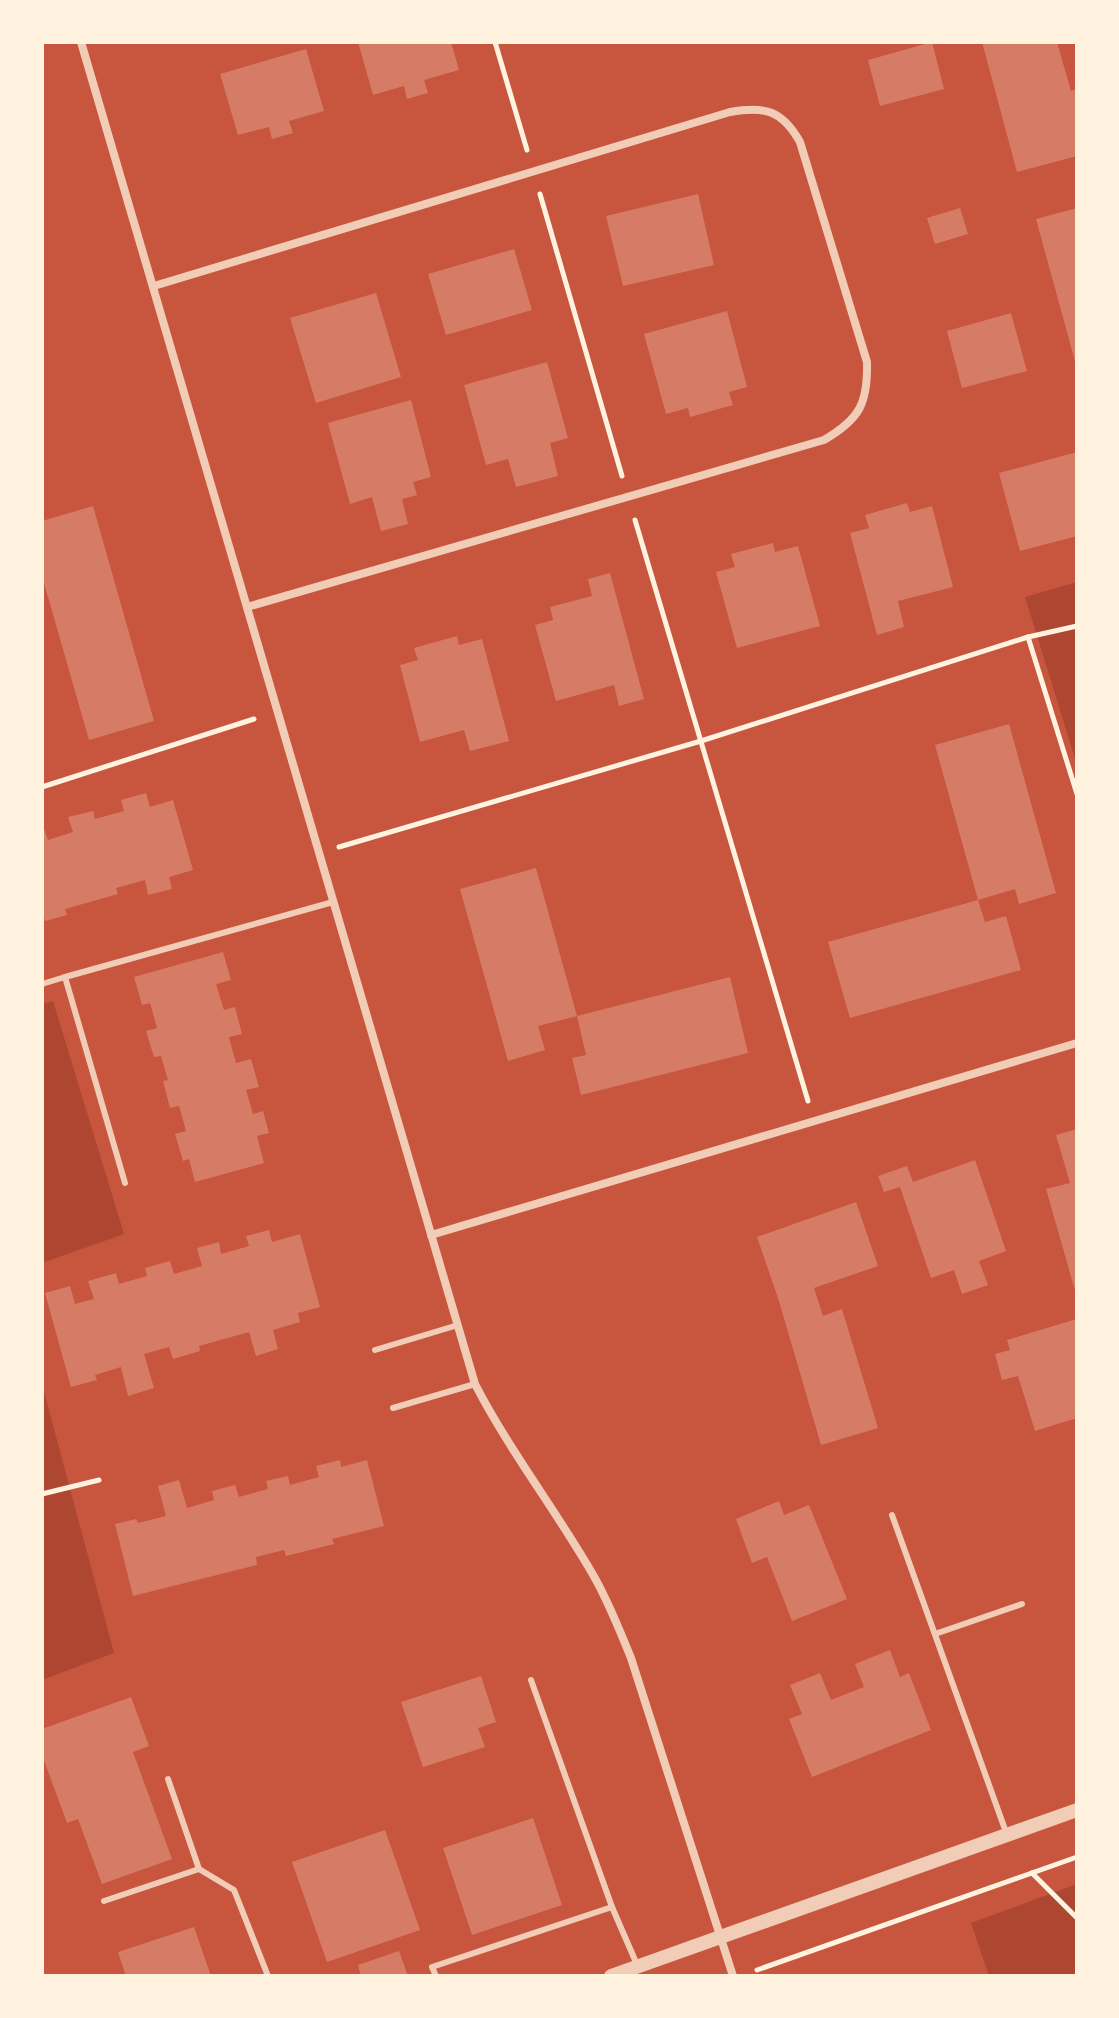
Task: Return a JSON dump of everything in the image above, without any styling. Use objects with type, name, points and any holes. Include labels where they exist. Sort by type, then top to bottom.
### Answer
[{"type":"street","points":[[81,42],[475,1384],[496,1425],[594,1576],[614,1615],[631,1658],[733,1976]]},
{"type":"street","points":[[154,286],[730,112],[762,109],[779,115],[800,142],[867,362],[868,388],[862,407],[845,428],[824,440],[247,607]]},
{"type":"street","points":[[431,1235],[1077,1043]]},
{"type":"street","points":[[611,1976],[1077,1810]]},
{"type":"lane","points":[[42,984],[333,902]]},
{"type":"lane","points":[[65,977],[125,1183]]},
{"type":"lane","points":[[375,1350],[458,1325]]},
{"type":"lane","points":[[393,1408],[475,1384]]},
{"type":"lane","points":[[892,1515],[1007,1835]]},
{"type":"lane","points":[[935,1634],[1022,1604]]},
{"type":"lane","points":[[531,1680],[612,1907],[638,1967]]},
{"type":"lane","points":[[168,1779],[199,1869],[234,1890],[268,1976]]},
{"type":"lane","points":[[104,1901],[199,1869]]},
{"type":"lane","points":[[436,1976],[432,1967],[612,1907]]},
{"type":"path","points":[[495,42],[814,1121]]},
{"type":"path","points":[[319,853],[701,741],[1028,637],[1077,626]]},
{"type":"path","points":[[1028,637],[1077,794]]},
{"type":"path","points":[[42,787],[277,712]]},
{"type":"path","points":[[42,1494],[99,1480]]},
{"type":"path","points":[[755,1971],[1077,1857]]},
{"type":"path","points":[[1032,1873],[1077,1918]]},
{"type":"shaded area","points":[[1077,582],[1077,765],[1025,597]]},
{"type":"shaded area","points":[[53,1001],[124,1234],[42,1263],[42,1004]]},
{"type":"shaded area","points":[[42,1384],[114,1653],[42,1680]]},
{"type":"shaded area","points":[[1077,1884],[1077,1976],[989,1976],[971,1923]]},
{"type":"building","points":[[358,42],[451,42],[459,70],[424,80],[428,93],[407,99],[404,86],[373,95]]},
{"type":"building","points":[[932,42],[944,89],[880,106],[868,60]]},
{"type":"building","points":[[982,42],[1057,42],[1071,91],[1077,89],[1077,156],[1017,172]]},
{"type":"building","points":[[306,49],[324,111],[289,121],[293,133],[272,139],[269,127],[238,135],[220,74]]},
{"type":"building","points":[[698,194],[714,265],[623,286],[606,216]]},
{"type":"building","points":[[960,208],[968,234],[935,244],[927,218]]},
{"type":"building","points":[[1077,208],[1077,365],[1076,365],[1036,219]]},
{"type":"building","points":[[514,249],[532,310],[446,335],[428,274]]},
{"type":"building","points":[[376,293],[401,377],[316,403],[290,318]]},
{"type":"building","points":[[727,311],[747,387],[729,392],[733,405],[690,417],[688,408],[666,414],[644,334]]},
{"type":"building","points":[[1011,313],[1027,371],[962,388],[947,331]]},
{"type":"building","points":[[547,362],[568,438],[550,443],[558,476],[516,487],[508,459],[486,465],[464,385]]},
{"type":"building","points":[[411,400],[431,477],[413,482],[417,495],[402,499],[408,524],[381,531],[372,497],[350,504],[328,423]]},
{"type":"building","points":[[1077,452],[1077,536],[1020,551],[999,473]]},
{"type":"building","points":[[907,503],[910,512],[932,506],[953,587],[898,601],[904,627],[877,635],[850,533],[869,528],[865,515]]},
{"type":"building","points":[[93,506],[154,721],[89,740],[42,576],[42,521]]},
{"type":"building","points":[[773,543],[775,552],[798,546],[820,626],[737,648],[716,572],[735,567],[731,554]]},
{"type":"building","points":[[610,573],[644,699],[619,706],[614,685],[556,701],[535,625],[553,620],[550,607],[592,596],[588,579]]},
{"type":"building","points":[[457,636],[459,645],[482,639],[509,741],[470,751],[464,730],[420,742],[400,665],[418,660],[414,648]]},
{"type":"building","points":[[1009,724],[1056,893],[1019,904],[1015,889],[978,900],[935,745]]},
{"type":"building","points":[[146,793],[150,807],[173,800],[193,870],[169,877],[172,889],[148,895],[145,880],[116,888],[118,894],[65,909],[67,915],[45,921],[42,911],[42,823],[48,840],[73,832],[68,817],[93,811],[95,819],[124,811],[121,800]]},
{"type":"building","points":[[536,868],[577,1016],[538,1026],[545,1050],[508,1061],[460,889]]},
{"type":"building","points":[[978,900],[985,922],[1006,916],[1021,970],[850,1018],[828,942]]},
{"type":"building","points":[[223,952],[231,980],[216,984],[224,1010],[235,1007],[242,1034],[229,1037],[236,1063],[251,1059],[259,1087],[246,1090],[253,1114],[263,1111],[269,1133],[257,1136],[264,1163],[195,1182],[189,1159],[183,1161],[175,1134],[186,1131],[179,1106],[170,1108],[163,1081],[168,1080],[161,1056],[154,1057],[146,1031],[157,1028],[150,1003],[142,1005],[134,977]]},
{"type":"building","points":[[730,977],[748,1053],[581,1095],[572,1058],[586,1055],[577,1016]]},
{"type":"building","points":[[1077,1129],[1076,1294],[1046,1189],[1070,1183],[1056,1135]]},
{"type":"building","points":[[975,1160],[1006,1251],[979,1261],[988,1285],[962,1294],[954,1270],[931,1278],[900,1187],[884,1192],[878,1176],[907,1166],[913,1182]]},
{"type":"building","points":[[856,1202],[878,1266],[814,1288],[823,1316],[842,1309],[878,1428],[821,1445],[757,1237]]},
{"type":"building","points":[[269,1230],[272,1242],[300,1234],[320,1307],[298,1313],[300,1322],[273,1330],[278,1349],[256,1356],[249,1332],[199,1346],[200,1351],[173,1359],[169,1347],[144,1354],[154,1388],[128,1396],[121,1367],[95,1375],[97,1380],[71,1387],[45,1293],[70,1286],[75,1304],[94,1299],[88,1281],[116,1273],[119,1284],[147,1276],[145,1268],[170,1261],[174,1274],[202,1266],[197,1248],[219,1242],[221,1254],[249,1246],[246,1236]]},
{"type":"building","points":[[1077,1319],[1077,1418],[1035,1431],[1018,1376],[1002,1380],[995,1354],[1010,1350],[1007,1340]]},
{"type":"building","points":[[340,1460],[341,1467],[367,1460],[384,1526],[332,1539],[334,1544],[286,1556],[284,1550],[256,1557],[257,1565],[133,1596],[115,1524],[136,1519],[138,1523],[166,1516],[158,1486],[179,1480],[187,1508],[214,1500],[212,1491],[235,1485],[239,1497],[268,1489],[266,1481],[288,1476],[290,1485],[319,1477],[316,1466]]},
{"type":"building","points":[[779,1501],[784,1515],[809,1505],[847,1599],[792,1621],[767,1557],[752,1563],[736,1519]]},
{"type":"building","points":[[890,1650],[900,1677],[909,1673],[931,1730],[812,1777],[789,1719],[802,1714],[790,1685],[820,1673],[831,1700],[864,1687],[855,1664]]},
{"type":"building","points":[[481,1676],[496,1722],[478,1728],[485,1747],[423,1767],[401,1702]]},
{"type":"building","points":[[131,1697],[149,1746],[133,1752],[172,1859],[102,1884],[78,1819],[67,1823],[42,1755],[42,1729]]},
{"type":"building","points":[[533,1818],[562,1905],[472,1935],[443,1848]]},
{"type":"building","points":[[385,1830],[420,1930],[327,1962],[292,1862]]},
{"type":"building","points":[[194,1927],[211,1976],[126,1976],[118,1952]]},
{"type":"building","points":[[399,1951],[408,1976],[361,1976],[358,1965]]}]
